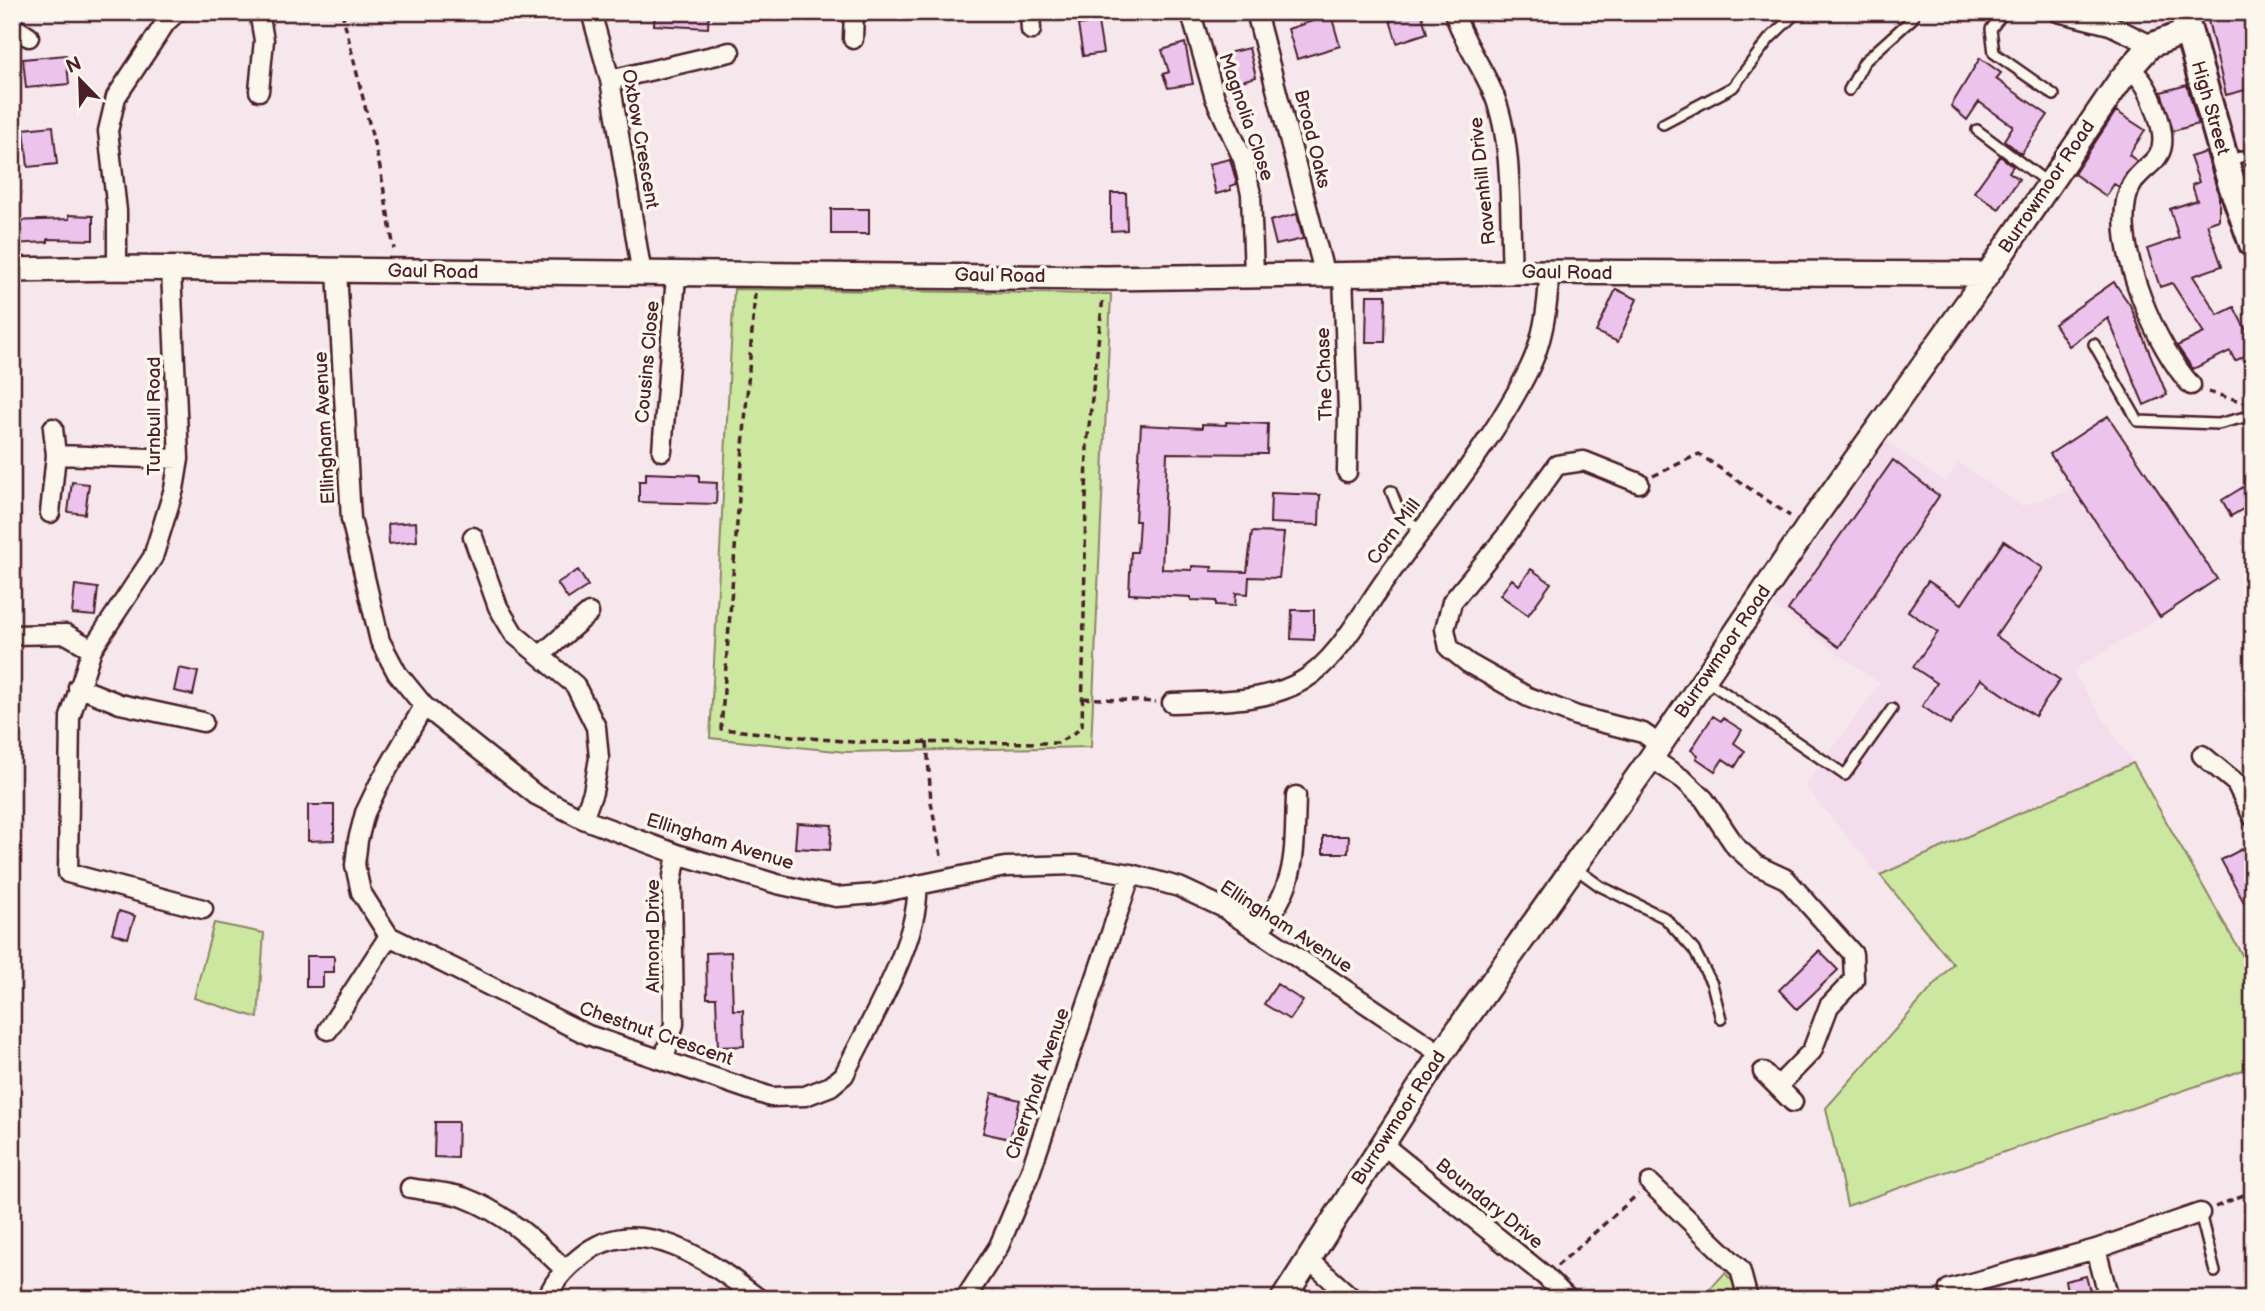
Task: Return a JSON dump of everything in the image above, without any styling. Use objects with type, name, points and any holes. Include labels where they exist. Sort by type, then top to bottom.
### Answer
[{"type":"main road","name":"High Street","points":[[2185,22],[2253,244]]},
{"type":"street","points":[[117,268],[117,211],[108,131],[121,88],[166,22],[177,12]]},
{"type":"street","points":[[259,12],[264,40],[259,91]]},
{"type":"street","name":"Oxbow Crescent","points":[[591,12],[610,80],[642,275]]},
{"type":"street","points":[[853,39],[854,12]]},
{"type":"street","name":"Broad Oaks","points":[[1256,12],[1334,275]]},
{"type":"street","name":"Ravenhill Drive","points":[[1454,12],[1462,39],[1494,95],[1500,120],[1512,272]]},
{"type":"street","points":[[2058,12],[2110,25],[2151,45]]},
{"type":"street","name":"Magnolia Close","points":[[1192,17],[1215,98],[1242,159],[1251,194],[1254,275]]},
{"type":"street","name":"Burrowmoor Road","points":[[1283,1299],[1441,1054],[1656,751],[1807,528],[1988,274],[2129,68],[2151,45],[2185,22]]},
{"type":"street","points":[[12,26],[29,37]]},
{"type":"street","points":[[610,80],[730,52]]},
{"type":"street","points":[[2129,68],[2146,83],[2165,142],[2161,152],[2134,183],[2125,202],[2130,264],[2165,348],[2191,385]]},
{"type":"street","name":"Gaul Road","points":[[12,271],[117,268],[676,276],[1106,278],[1512,272],[1988,274]]},
{"type":"street","name":"Turnbull Road","points":[[171,270],[178,459],[174,489],[153,557],[92,649],[78,687],[70,717],[68,873],[203,909]]},
{"type":"street","name":"Ellingham Avenue","points":[[337,271],[351,519],[380,641],[397,673],[424,706],[536,795],[583,820],[677,855],[777,884],[836,897],[875,894],[945,877],[1005,867],[1076,865],[1131,874],[1179,887],[1222,907],[1441,1054]]},
{"type":"street","name":"Corn Mill","points":[[1172,703],[1238,700],[1286,689],[1304,680],[1321,666],[1348,633],[1478,451],[1530,367],[1542,335],[1549,274]]},
{"type":"street","name":"The Chase","points":[[1334,275],[1347,472]]},
{"type":"street","name":"Cousins Close","points":[[662,451],[676,276]]},
{"type":"street","points":[[50,513],[56,455],[53,428]]},
{"type":"street","points":[[56,455],[178,459]]},
{"type":"street","points":[[1639,483],[1584,461],[1557,465],[1506,536],[1452,602],[1445,629],[1449,648],[1468,663],[1528,697],[1577,716],[1643,733],[1656,751],[1704,799],[1736,847],[1756,865],[1786,879],[1853,954],[1854,980],[1829,1006],[1812,1051],[1778,1086]]},
{"type":"street","points":[[473,537],[498,607],[514,634],[575,685],[596,727],[598,758],[593,792],[583,820]]},
{"type":"street","points":[[541,655],[589,613]]},
{"type":"street","points":[[12,635],[66,634],[92,649]]},
{"type":"street","points":[[78,687],[120,704],[203,722]]},
{"type":"street","points":[[328,1030],[389,936],[361,892],[355,865],[358,840],[365,813],[379,784],[424,706]]},
{"type":"street","points":[[2202,755],[2236,783],[2253,817]]},
{"type":"street","points":[[1258,932],[1278,909],[1293,871],[1296,796]]},
{"type":"street","name":"Almond Drive","points":[[664,1059],[674,1024],[672,882],[677,855]]},
{"type":"street","name":"Cherryholt Avenue","points":[[965,1299],[999,1246],[1030,1173],[1131,874]]},
{"type":"street","name":"Chestnut Crescent","points":[[389,936],[588,1035],[771,1097],[805,1096],[831,1086],[844,1075],[916,918],[917,885]]},
{"type":"street","points":[[1763,1072],[1793,1102]]},
{"type":"street","name":"Boundary Drive","points":[[1382,1144],[1545,1276],[1568,1299]]},
{"type":"street","points":[[1650,1183],[1740,1269],[1748,1299]]},
{"type":"street","points":[[410,1188],[462,1197],[501,1216],[538,1243],[564,1269]]},
{"type":"street","points":[[1949,1289],[2096,1249],[2200,1213]]},
{"type":"street","points":[[547,1299],[564,1269],[598,1245],[620,1237],[645,1237],[673,1244],[729,1275],[759,1299]]},
{"type":"street","points":[[2096,1249],[2109,1299]]},
{"type":"street","points":[[1307,1258],[1353,1299]]},
{"type":"lane","points":[[1663,124],[1733,87],[1769,39],[1797,12]]},
{"type":"lane","points":[[1849,90],[1864,62],[1913,18],[1914,12]]},
{"type":"lane","points":[[2004,12],[1992,29],[1994,53],[2054,95]]},
{"type":"lane","points":[[1977,130],[2049,184]]},
{"type":"lane","points":[[2226,161],[2253,153]]},
{"type":"lane","points":[[2094,344],[2138,421],[2218,424],[2253,415]]},
{"type":"lane","points":[[1391,491],[1401,516],[1422,530]]},
{"type":"lane","points":[[1704,679],[1845,775],[1892,709]]},
{"type":"lane","points":[[1574,867],[1601,886],[1664,918],[1694,950],[1712,984],[1721,1019]]},
{"type":"lane","points":[[2200,1213],[2215,1272]]},
{"type":"path","points":[[342,12],[380,168],[397,272]]},
{"type":"path","points":[[757,275],[721,729],[852,742],[1058,743],[1082,728],[1087,445],[1106,278]]},
{"type":"path","points":[[2191,385],[2238,402],[2253,401]]},
{"type":"path","points":[[1639,483],[1699,454],[1807,528]]},
{"type":"path","points":[[1082,698],[1172,703]]},
{"type":"path","points":[[927,742],[931,802],[945,877]]},
{"type":"path","points":[[1545,1276],[1650,1183]]},
{"type":"path","points":[[2200,1213],[2253,1191]]},
{"type":"shaded area","points":[[2121,12],[2253,12],[2253,173],[2245,176],[2226,113],[2148,19]]},
{"type":"shaded area","points":[[1886,442],[1945,482],[1959,463],[2022,506],[2074,489],[2160,617],[2072,671],[2133,763],[2253,974],[2253,1057],[2249,1068],[1847,1206],[1826,1108],[1953,964],[1805,786],[1880,684],[1773,606]]},
{"type":"green space","points":[[734,289],[1111,294],[1091,747],[846,752],[710,738]]},
{"type":"green space","points":[[2133,763],[2253,974],[2253,1057],[2249,1068],[1847,1206],[1826,1108],[1953,964],[1880,875]]},
{"type":"green space","points":[[214,923],[264,933],[258,1018],[194,998]]},
{"type":"green space","points":[[1725,1273],[1734,1283],[1737,1299],[1700,1299]]},
{"type":"building","points":[[655,12],[709,12],[708,28],[654,25]]},
{"type":"building","points":[[1421,12],[1427,33],[1397,43],[1390,20]]},
{"type":"building","points":[[2206,12],[2253,12],[2253,88],[2226,95]]},
{"type":"building","points":[[1331,15],[1340,46],[1297,59],[1288,29]]},
{"type":"building","points":[[1098,22],[1103,53],[1083,56],[1078,25]]},
{"type":"building","points":[[1185,43],[1193,84],[1168,88],[1163,74],[1169,72],[1162,50]]},
{"type":"building","points":[[1249,48],[1256,77],[1230,84],[1223,54]]},
{"type":"building","points":[[66,55],[69,84],[26,88],[23,59]]},
{"type":"building","points":[[1980,58],[2001,73],[1996,79],[2048,115],[2021,154],[2004,140],[2013,126],[1979,102],[1967,120],[1951,106]]},
{"type":"building","points":[[2187,85],[2198,124],[2173,131],[2161,92]]},
{"type":"building","points":[[2116,111],[2145,130],[2129,155],[2137,161],[2119,187],[2114,184],[2106,196],[2074,174]]},
{"type":"building","points":[[53,126],[57,164],[28,167],[24,129]]},
{"type":"building","points":[[2206,152],[2219,196],[2219,220],[2207,224],[2222,266],[2193,276],[2218,315],[2234,307],[2253,344],[2253,352],[2235,361],[2230,351],[2193,369],[2177,346],[2204,333],[2172,283],[2160,287],[2147,249],[2179,238],[2170,209],[2197,200],[2192,185],[2199,182],[2190,157]]},
{"type":"building","points":[[2000,156],[2013,166],[2009,172],[2019,179],[1999,209],[1974,192]]},
{"type":"building","points":[[1230,159],[1237,184],[1230,186],[1231,190],[1216,194],[1209,164]]},
{"type":"building","points":[[1111,193],[1126,193],[1127,230],[1111,231]]},
{"type":"building","points":[[831,209],[869,209],[869,234],[831,234]]},
{"type":"building","points":[[1297,214],[1303,239],[1276,245],[1270,221]]},
{"type":"building","points":[[69,215],[93,216],[93,240],[48,239],[48,242],[12,244],[12,221],[69,219]]},
{"type":"building","points":[[2114,282],[2130,305],[2167,395],[2144,405],[2108,318],[2069,346],[2054,324]]},
{"type":"building","points":[[1616,289],[1637,299],[1618,342],[1596,332]]},
{"type":"building","points":[[1367,295],[1386,295],[1385,342],[1366,342]]},
{"type":"building","points":[[2108,416],[2217,579],[2160,617],[2050,454]]},
{"type":"building","points":[[1226,422],[1268,424],[1267,454],[1167,453],[1162,569],[1192,570],[1192,566],[1212,567],[1211,571],[1247,572],[1252,532],[1284,533],[1279,578],[1249,577],[1248,594],[1236,593],[1235,606],[1216,605],[1216,601],[1191,600],[1191,597],[1129,594],[1131,552],[1137,552],[1139,521],[1135,521],[1141,425],[1202,428],[1202,424],[1226,425]]},
{"type":"building","points":[[1893,460],[1939,496],[1839,647],[1788,610]]},
{"type":"building","points":[[646,473],[699,475],[699,482],[717,483],[716,504],[639,502],[639,481],[646,481]]},
{"type":"building","points":[[2253,481],[2253,503],[2231,516],[2222,500]]},
{"type":"building","points":[[72,482],[89,484],[85,514],[68,512]]},
{"type":"building","points":[[1271,493],[1320,495],[1319,525],[1270,523]]},
{"type":"building","points":[[416,522],[417,541],[389,544],[388,524]]},
{"type":"building","points":[[2004,541],[2043,568],[1996,636],[2060,680],[2035,716],[1981,679],[1950,725],[1922,706],[1937,683],[1913,667],[1938,632],[1908,611],[1928,581],[1962,604]]},
{"type":"building","points":[[1531,569],[1551,583],[1528,615],[1500,595],[1512,579],[1519,585]]},
{"type":"building","points":[[578,570],[588,586],[568,599],[557,583]]},
{"type":"building","points":[[75,585],[98,588],[95,616],[72,614]]},
{"type":"building","points":[[1292,610],[1314,610],[1314,640],[1291,639]]},
{"type":"building","points":[[179,668],[198,672],[193,695],[174,691]]},
{"type":"building","points":[[1713,716],[1721,721],[1723,718],[1742,730],[1734,743],[1745,751],[1735,767],[1723,759],[1715,771],[1696,758],[1698,755],[1691,750]]},
{"type":"building","points":[[308,805],[334,805],[334,840],[308,841]]},
{"type":"building","points":[[797,823],[832,825],[830,850],[795,848]]},
{"type":"building","points":[[1323,836],[1349,836],[1348,853],[1323,853]]},
{"type":"building","points":[[2244,848],[2253,864],[2253,919],[2221,860]]},
{"type":"building","points":[[119,911],[135,916],[128,938],[112,933]]},
{"type":"building","points":[[1819,951],[1838,970],[1797,1009],[1779,990]]},
{"type":"building","points":[[731,952],[733,1010],[743,1010],[744,1046],[718,1047],[716,998],[707,998],[706,953]]},
{"type":"building","points":[[306,956],[334,956],[334,972],[323,972],[323,987],[306,987]]},
{"type":"building","points":[[1277,984],[1303,1001],[1290,1020],[1264,1004]]},
{"type":"building","points":[[992,1093],[1020,1100],[1010,1139],[983,1133]]},
{"type":"building","points":[[435,1122],[458,1122],[457,1158],[434,1157]]},
{"type":"building","points":[[2086,1276],[2092,1299],[2069,1299],[2065,1281]]}]
